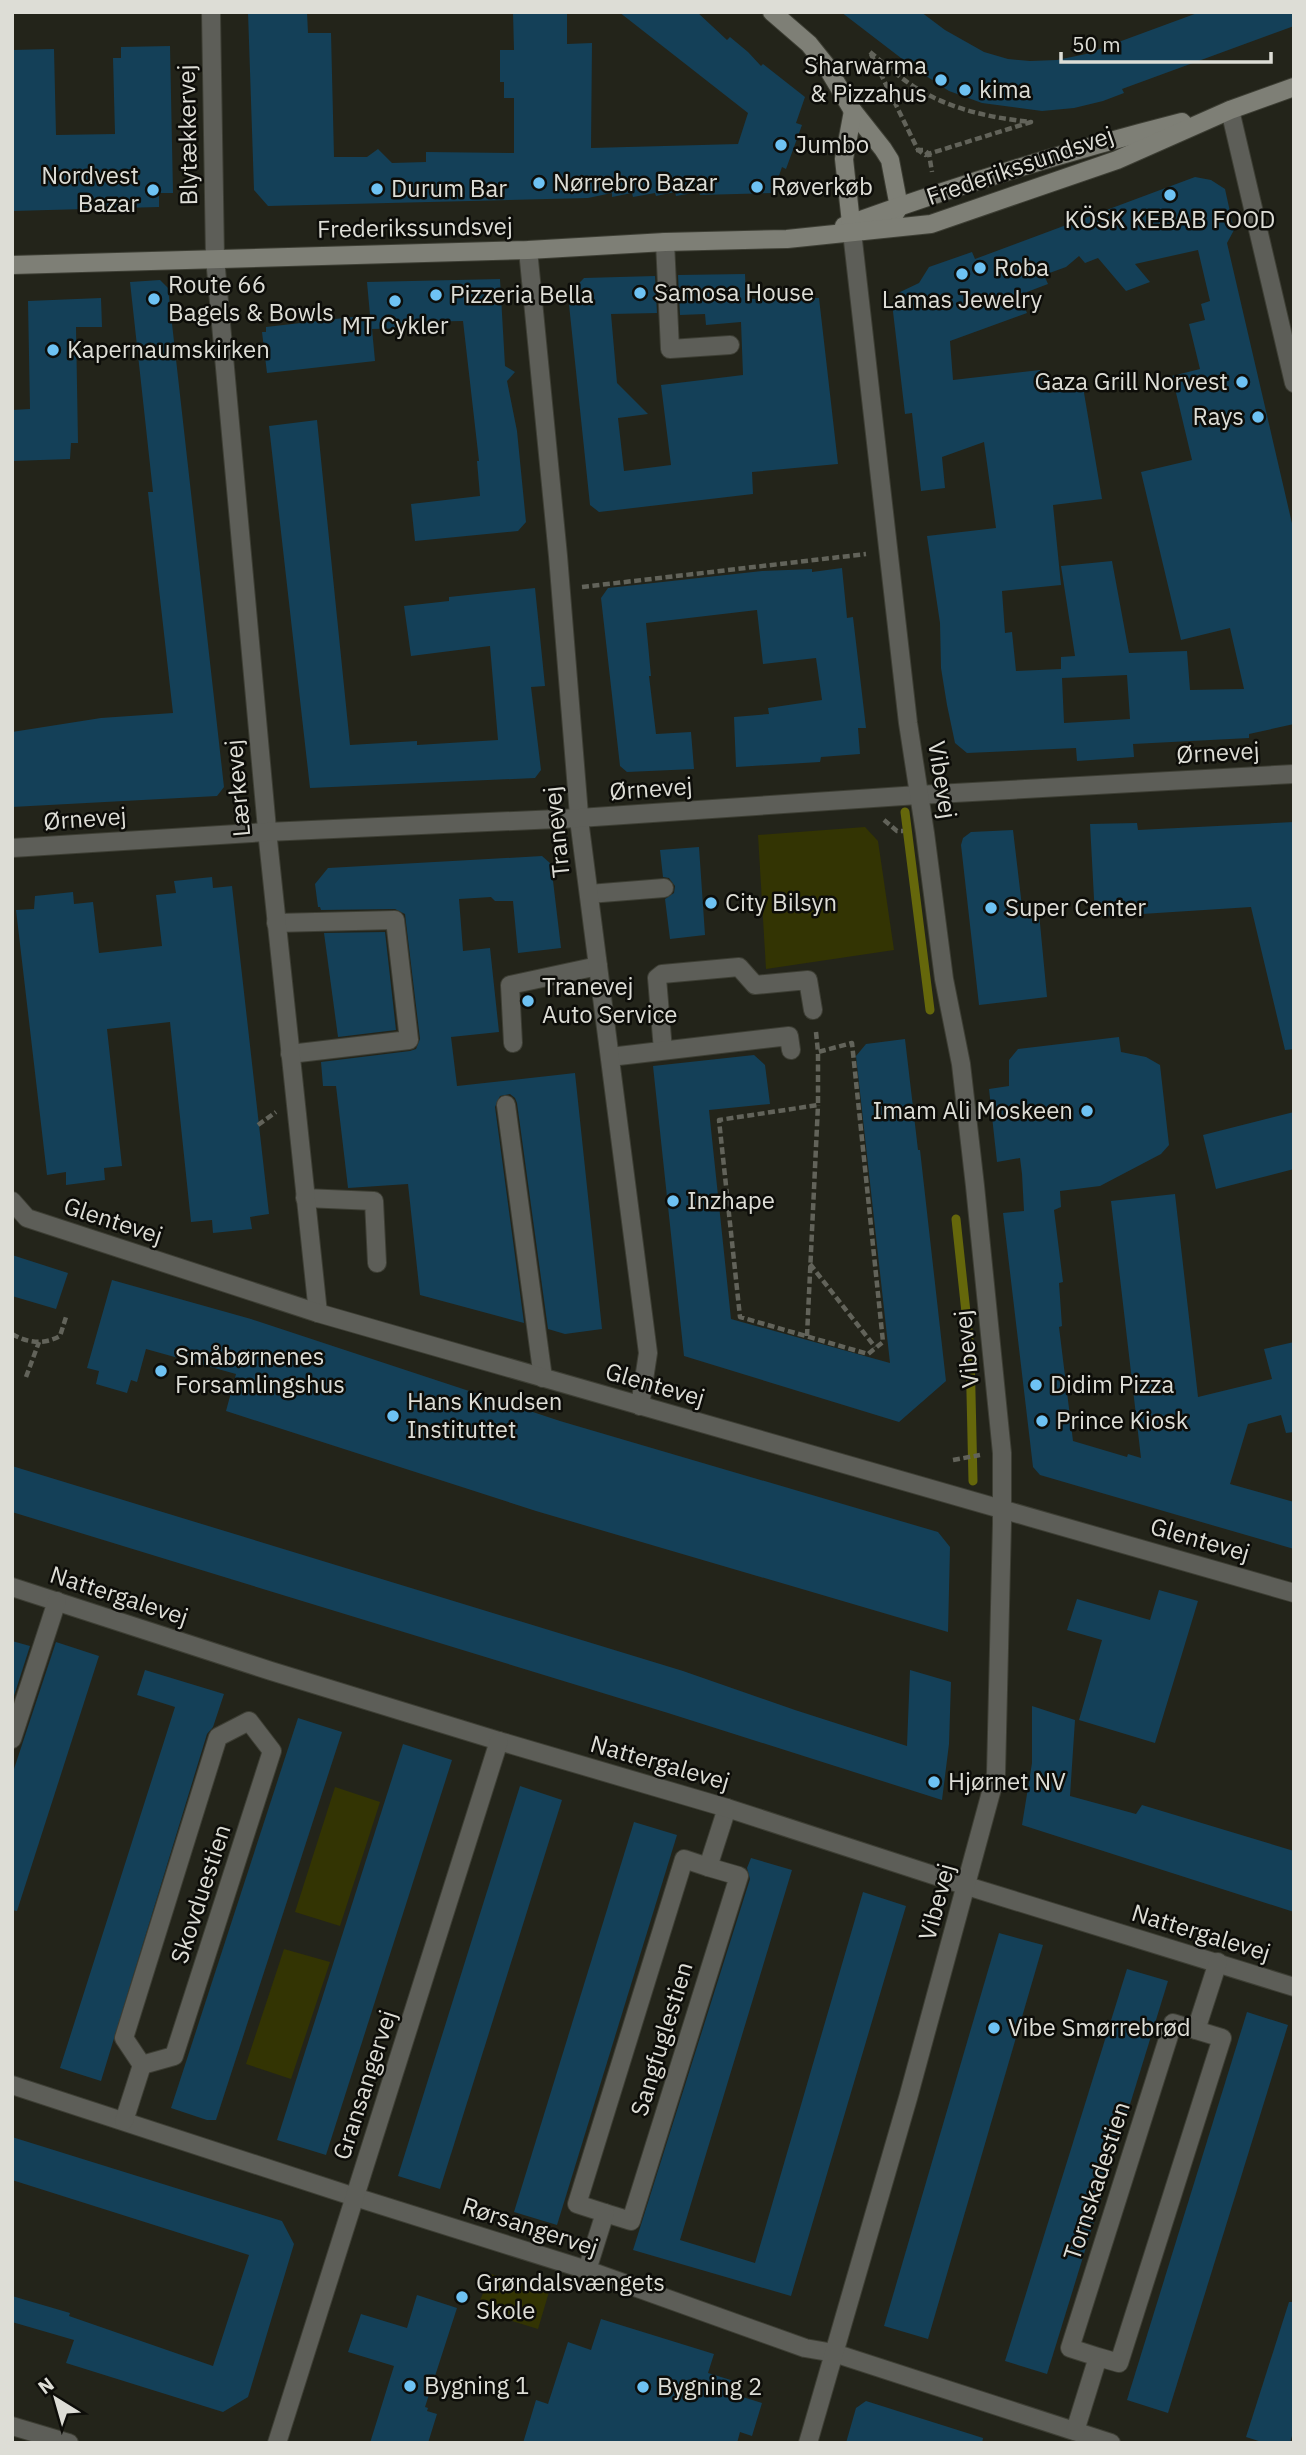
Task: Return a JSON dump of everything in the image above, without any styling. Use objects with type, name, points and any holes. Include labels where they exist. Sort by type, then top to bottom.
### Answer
[{"type":"street","name":"Blytækkervej","points":[[211,12],[215,258]]},
{"type":"street","points":[[772,12],[809,44],[832,75],[853,111],[890,160],[899,207],[894,216],[872,230]]},
{"type":"street","name":"Frederikssundsvej","points":[[852,228],[872,230],[940,222],[1116,160],[1230,110],[1294,87]]},
{"type":"street","name":"Frederikssundsvej","points":[[12,265],[528,250],[666,242],[787,239],[852,228],[935,194],[1109,140],[1230,110]]},
{"type":"street","points":[[1230,110],[1294,383]]},
{"type":"street","points":[[852,228],[844,159],[853,111]]},
{"type":"street","name":"Vibevej","points":[[807,2443],[967,1886],[996,1774],[1002,1508],[1002,1453],[961,1064],[944,979],[918,795],[887,552],[852,228]]},
{"type":"street","points":[[666,242],[670,349],[730,345]]},
{"type":"street","name":"Tranevej","points":[[528,250],[561,590],[579,818],[648,1353],[640,1406]]},
{"type":"street","name":"Lærkevej","points":[[215,258],[267,832],[318,1313]]},
{"type":"street","name":"Ørnevej","points":[[12,849],[267,832],[579,818],[918,795],[1294,774]]},
{"type":"street","points":[[589,894],[664,888]]},
{"type":"street","points":[[276,923],[395,920],[409,1040],[290,1054]]},
{"type":"street","points":[[513,1043],[510,985],[598,966]]},
{"type":"street","points":[[663,1050],[657,978],[662,974],[739,967],[755,985],[808,980],[814,1010]]},
{"type":"street","points":[[610,1057],[789,1036],[790,1050]]},
{"type":"street","points":[[506,1105],[543,1378]]},
{"type":"street","points":[[305,1198],[374,1201],[377,1263]]},
{"type":"street","name":"Glentevej","points":[[12,1202],[27,1218],[318,1313],[1294,1593]]},
{"type":"street","name":"Nattergalevej","points":[[12,1587],[271,1671],[727,1808],[967,1886],[1294,1987]]},
{"type":"street","points":[[12,1739],[57,1601]]},
{"type":"street","name":"Skovduestien","points":[[249,1721],[272,1751],[174,2056],[142,2065],[124,2038],[218,1737],[249,1721]]},
{"type":"street","name":"Gransangervej","points":[[277,2443],[499,1741]]},
{"type":"street","points":[[708,1867],[727,1808]]},
{"type":"street","name":"Sangfuglestien","points":[[684,1859],[738,1876],[631,2221],[605,2213],[576,2204],[684,1859]]},
{"type":"street","points":[[1075,2431],[1098,2357],[1119,2363],[1222,2039],[1196,2030],[1218,1962]]},
{"type":"street","name":"Tornskadestien","points":[[1098,2357],[1070,2348],[1173,2023],[1196,2030]]},
{"type":"street","points":[[124,2121],[142,2065]]},
{"type":"street","name":"Rørsangervej","points":[[12,2085],[587,2270],[805,2348],[834,2353],[1111,2443]]},
{"type":"street","points":[[587,2270],[605,2213]]},
{"type":"street","points":[[12,2426],[69,2443]]},
{"type":"path","points":[[870,52],[914,87],[944,102],[971,112],[1031,122],[925,155],[918,150],[870,52]]},
{"type":"path","points":[[890,160],[918,150]]},
{"type":"path","points":[[929,154],[935,194]]},
{"type":"path","points":[[561,590],[887,552]]},
{"type":"path","points":[[807,1336],[818,1105],[818,1052],[814,1010]]},
{"type":"path","points":[[818,1052],[852,1043],[883,1342],[868,1354],[740,1317],[719,1120],[818,1105]]},
{"type":"path","points":[[810,1263],[875,1347]]},
{"type":"path","points":[[12,1334],[25,1341],[50,1342],[60,1336],[66,1317]]},
{"type":"path","points":[[26,1377],[39,1342]]},
{"type":"path","points":[[953,1460],[988,1454]]},
{"type":"shaded area","points":[[865,827],[878,841],[894,950],[766,969],[758,835]]},
{"type":"shaded area","points":[[335,1787],[380,1802],[340,1926],[295,1912]]},
{"type":"shaded area","points":[[284,1949],[330,1962],[291,2079],[246,2064]]},
{"type":"shaded area","points":[[491,2274],[549,2292],[538,2329],[476,2310]]},
{"type":"building","points":[[248,12],[307,12],[308,33],[331,33],[334,157],[367,157],[378,149],[392,163],[426,162],[426,152],[514,153],[514,98],[504,98],[504,82],[500,82],[500,50],[514,50],[513,12],[567,12],[567,44],[592,43],[591,148],[738,144],[748,113],[619,12],[697,12],[727,40],[730,37],[761,66],[763,64],[805,97],[796,123],[802,125],[786,169],[782,167],[773,193],[700,195],[699,192],[676,196],[675,192],[633,197],[632,193],[612,197],[612,193],[588,198],[268,206],[254,190]]},
{"type":"building","points":[[841,12],[921,12],[945,30],[984,52],[1008,59],[1030,61],[1057,60],[1086,54],[1200,12],[1294,12],[1294,26],[1122,89],[1124,93],[1103,101],[1074,108],[1042,111],[982,103],[949,91]]},
{"type":"building","points":[[170,46],[173,193],[159,193],[159,207],[12,211],[12,50],[54,49],[56,135],[115,134],[113,58],[121,58],[121,47]]},
{"type":"building","points":[[1195,177],[1211,180],[1225,189],[1234,230],[1227,243],[1294,532],[1294,724],[1249,734],[1249,738],[1133,744],[1134,757],[1077,761],[1076,748],[967,753],[955,743],[941,668],[940,623],[927,536],[996,528],[984,442],[942,457],[945,488],[921,491],[912,413],[905,414],[892,303],[899,302],[898,293],[919,283],[929,267],[972,252],[975,259]],"holes":[[[1198,250],[1210,301],[1201,304],[1205,320],[1189,324],[1200,369],[1172,376],[1192,460],[1141,472],[1181,640],[1230,628],[1244,689],[1190,690],[1187,651],[1129,653],[1112,561],[1061,566],[1075,656],[1061,657],[1061,669],[1016,671],[1012,632],[1005,633],[1002,591],[1061,585],[1053,505],[1102,499],[1083,387],[1049,393],[1040,370],[953,380],[950,341],[1027,313],[1019,295],[1048,284],[1044,275],[1066,267],[1079,256],[1085,263],[1098,258],[1126,291],[1150,282],[1135,264]],[[1127,675],[1130,719],[1064,723],[1062,678]]]},
{"type":"building","points":[[745,274],[746,299],[819,298],[838,464],[752,472],[753,494],[599,512],[590,505],[568,295],[584,278],[655,276],[657,313],[611,314],[617,383],[648,414],[618,418],[624,471],[671,465],[661,385],[743,375],[741,322],[706,325],[705,314],[680,315],[678,275]]},
{"type":"building","points":[[500,279],[505,366],[515,372],[507,381],[517,431],[526,522],[518,531],[415,541],[411,504],[480,496],[479,461],[463,321],[406,322],[407,328],[372,329],[375,361],[267,373],[262,332],[266,332],[266,327],[370,315],[367,282]]},
{"type":"building","points":[[160,280],[168,288],[224,787],[217,796],[12,807],[12,732],[101,718],[173,713],[148,492],[153,492],[130,282]]},
{"type":"building","points":[[101,298],[102,327],[76,327],[78,443],[71,443],[70,459],[12,461],[12,410],[30,409],[28,301]]},
{"type":"building","points":[[317,420],[350,745],[417,741],[417,745],[498,740],[490,646],[411,656],[404,606],[449,601],[449,597],[535,588],[545,686],[531,687],[541,770],[535,778],[310,788],[269,426]]},
{"type":"building","points":[[842,568],[847,618],[853,617],[866,728],[858,728],[860,754],[821,757],[820,762],[736,767],[734,717],[769,714],[768,708],[822,700],[816,658],[763,664],[757,610],[646,623],[656,734],[691,732],[694,769],[627,772],[620,766],[601,598],[608,588],[762,571],[812,569],[812,572]]},
{"type":"building","points":[[1294,822],[1294,1049],[1285,1050],[1251,907],[1095,917],[1090,824],[1137,823],[1138,830]]},
{"type":"building","points":[[1013,830],[1023,915],[1039,913],[1047,997],[979,1005],[961,845],[963,838],[971,832]]},
{"type":"building","points":[[699,847],[705,935],[670,939],[665,899],[674,893],[675,886],[669,878],[663,877],[660,850]]},
{"type":"building","points":[[542,856],[551,864],[561,948],[518,953],[513,901],[495,901],[491,897],[459,899],[463,951],[490,948],[499,1032],[451,1037],[457,1086],[575,1073],[602,1329],[565,1334],[548,1329],[515,1098],[510,1094],[500,1096],[495,1107],[524,1323],[420,1295],[408,1184],[348,1188],[336,1086],[323,1086],[321,1062],[410,1051],[416,1049],[420,1039],[405,914],[395,909],[321,910],[318,907],[315,884],[328,868]]},
{"type":"building","points":[[212,877],[213,888],[232,886],[269,1214],[250,1217],[252,1229],[213,1233],[212,1220],[191,1222],[170,1022],[107,1029],[122,1166],[104,1168],[105,1180],[66,1185],[66,1172],[47,1175],[16,910],[34,909],[35,896],[73,892],[74,904],[93,902],[99,953],[162,946],[156,895],[176,893],[174,881]]},
{"type":"building","points":[[385,932],[396,1030],[338,1037],[324,933]]},
{"type":"building","points":[[1119,1037],[1121,1052],[1146,1057],[1160,1065],[1169,1145],[1161,1154],[1100,1186],[1060,1191],[1061,1207],[1054,1210],[1063,1282],[1059,1283],[1062,1326],[1059,1327],[1073,1441],[1127,1457],[1128,1454],[1141,1458],[1111,1201],[1175,1194],[1198,1397],[1272,1379],[1264,1349],[1294,1342],[1294,1432],[1286,1433],[1281,1415],[1248,1424],[1230,1484],[1294,1502],[1294,1549],[1040,1475],[1033,1467],[1003,1213],[1024,1211],[1022,1174],[1020,1158],[997,1162],[989,1089],[1009,1086],[1009,1060],[1018,1049]]},
{"type":"building","points":[[905,1039],[946,1381],[899,1422],[684,1356],[653,1066],[754,1055],[765,1065],[770,1104],[709,1110],[731,1319],[890,1363],[856,1056],[866,1044]]},
{"type":"building","points":[[1294,1112],[1294,1169],[1216,1189],[1203,1135]]},
{"type":"building","points":[[12,1255],[68,1273],[56,1309],[12,1296]]},
{"type":"building","points":[[112,1280],[251,1319],[560,1421],[938,1532],[950,1547],[948,1632],[536,1511],[226,1411],[236,1374],[146,1349],[137,1382],[131,1380],[127,1393],[96,1384],[99,1371],[87,1368]]},
{"type":"building","points":[[12,1466],[683,1671],[907,1746],[910,1670],[951,1682],[949,1744],[942,1800],[12,1512]]},
{"type":"building","points":[[1159,1590],[1198,1601],[1155,1743],[1079,1720],[1102,1640],[1067,1630],[1077,1599],[1150,1620]]},
{"type":"building","points":[[12,1641],[30,1646],[12,1702]]},
{"type":"building","points":[[56,1642],[99,1656],[17,1911],[12,1910],[12,1775]]},
{"type":"building","points":[[145,1670],[224,1694],[213,1727],[207,1734],[101,2081],[60,2068],[175,1707],[137,1695]]},
{"type":"building","points":[[1032,1706],[1075,1720],[1070,1796],[1136,1814],[1142,1805],[1294,1851],[1294,1912],[1022,1825],[1032,1763]]},
{"type":"building","points":[[298,1718],[342,1732],[216,2120],[207,2120],[171,2108]]},
{"type":"building","points":[[403,1744],[452,1760],[326,2155],[277,2140]]},
{"type":"building","points":[[520,1786],[562,1800],[440,2189],[398,2176]]},
{"type":"building","points":[[634,1822],[677,1835],[557,2225],[514,2212]]},
{"type":"building","points":[[751,1858],[792,1870],[680,2240],[755,2263],[863,1892],[906,1906],[791,2296],[633,2250],[750,1879],[747,1868]]},
{"type":"building","points":[[999,1933],[1043,1945],[928,2339],[884,2326]]},
{"type":"building","points":[[1127,1969],[1168,1981],[1047,2374],[1005,2361]]},
{"type":"building","points":[[1247,2012],[1288,2025],[1168,2413],[1127,2400]]},
{"type":"building","points":[[12,2137],[282,2221],[294,2244],[248,2397],[223,2412],[66,2363],[74,2340],[12,2322],[12,2296],[70,2313],[69,2316],[213,2366],[249,2255],[12,2180]]},
{"type":"building","name":"Bygning 1","points":[[417,2295],[457,2308],[425,2407],[428,2408],[427,2411],[437,2414],[428,2443],[370,2443],[394,2366],[348,2352],[361,2314],[407,2328]]},
{"type":"building","points":[[1289,2302],[1294,2302],[1294,2429],[1290,2443],[1265,2443],[1246,2437]]},
{"type":"building","name":"Bygning 2","points":[[601,2319],[714,2354],[708,2373],[734,2381],[730,2393],[762,2403],[752,2436],[740,2432],[737,2443],[523,2443],[536,2400],[548,2404],[568,2342],[591,2350]]},
{"type":"building","points":[[866,2401],[983,2438],[982,2443],[846,2443],[856,2408]]},
{"type":"waterway","points":[[905,812],[930,1010]]},
{"type":"waterway","points":[[956,1219],[970,1350],[973,1481]]},
{"type":"place","name":"Sharwarma & Pizzahus","points":[[941,80]]},
{"type":"place","name":"kima","points":[[965,90]]},
{"type":"place","name":"Jumbo","points":[[781,145]]},
{"type":"place","name":"Nørrebro Bazar","points":[[539,183]]},
{"type":"place","name":"Røverkøb","points":[[757,187]]},
{"type":"place","name":"Durum Bar","points":[[377,189]]},
{"type":"place","name":"Nordvest Bazar","points":[[153,190]]},
{"type":"place","name":"KÖSK KEBAB FOOD","points":[[1170,195]]},
{"type":"place","name":"Roba","points":[[980,268]]},
{"type":"place","name":"Lamas Jewelry","points":[[962,274]]},
{"type":"place","name":"Samosa House","points":[[640,293]]},
{"type":"place","name":"Pizzeria Bella","points":[[436,295]]},
{"type":"place","name":"Route 66 Bagels & Bowls","points":[[154,299]]},
{"type":"place","name":"MT Cykler","points":[[395,301]]},
{"type":"place","name":"Kapernaumskirken","points":[[53,350]]},
{"type":"place","name":"Gaza Grill Norvest","points":[[1242,382]]},
{"type":"place","name":"Rays","points":[[1258,417]]},
{"type":"place","name":"City Bilsyn","points":[[711,903]]},
{"type":"place","name":"Super Center","points":[[991,908]]},
{"type":"place","name":"Tranevej Auto Service","points":[[528,1001]]},
{"type":"place","name":"Imam Ali Moskeen","points":[[1087,1111]]},
{"type":"place","name":"Inzhape","points":[[673,1201]]},
{"type":"place","name":"Småbørnenes Forsamlingshus","points":[[161,1371]]},
{"type":"place","name":"Didim Pizza","points":[[1036,1385]]},
{"type":"place","name":"Hans Knudsen Instituttet","points":[[393,1416]]},
{"type":"place","name":"Prince Kiosk","points":[[1042,1421]]},
{"type":"place","name":"Hjørnet NV","points":[[934,1782]]},
{"type":"place","name":"Vibe Smørrebrød","points":[[994,2028]]},
{"type":"place","name":"Grøndalsvængets Skole","points":[[462,2297]]},
{"type":"place","name":"Bygning 1","points":[[410,2386]]},
{"type":"place","name":"Bygning 2","points":[[643,2387]]}]
